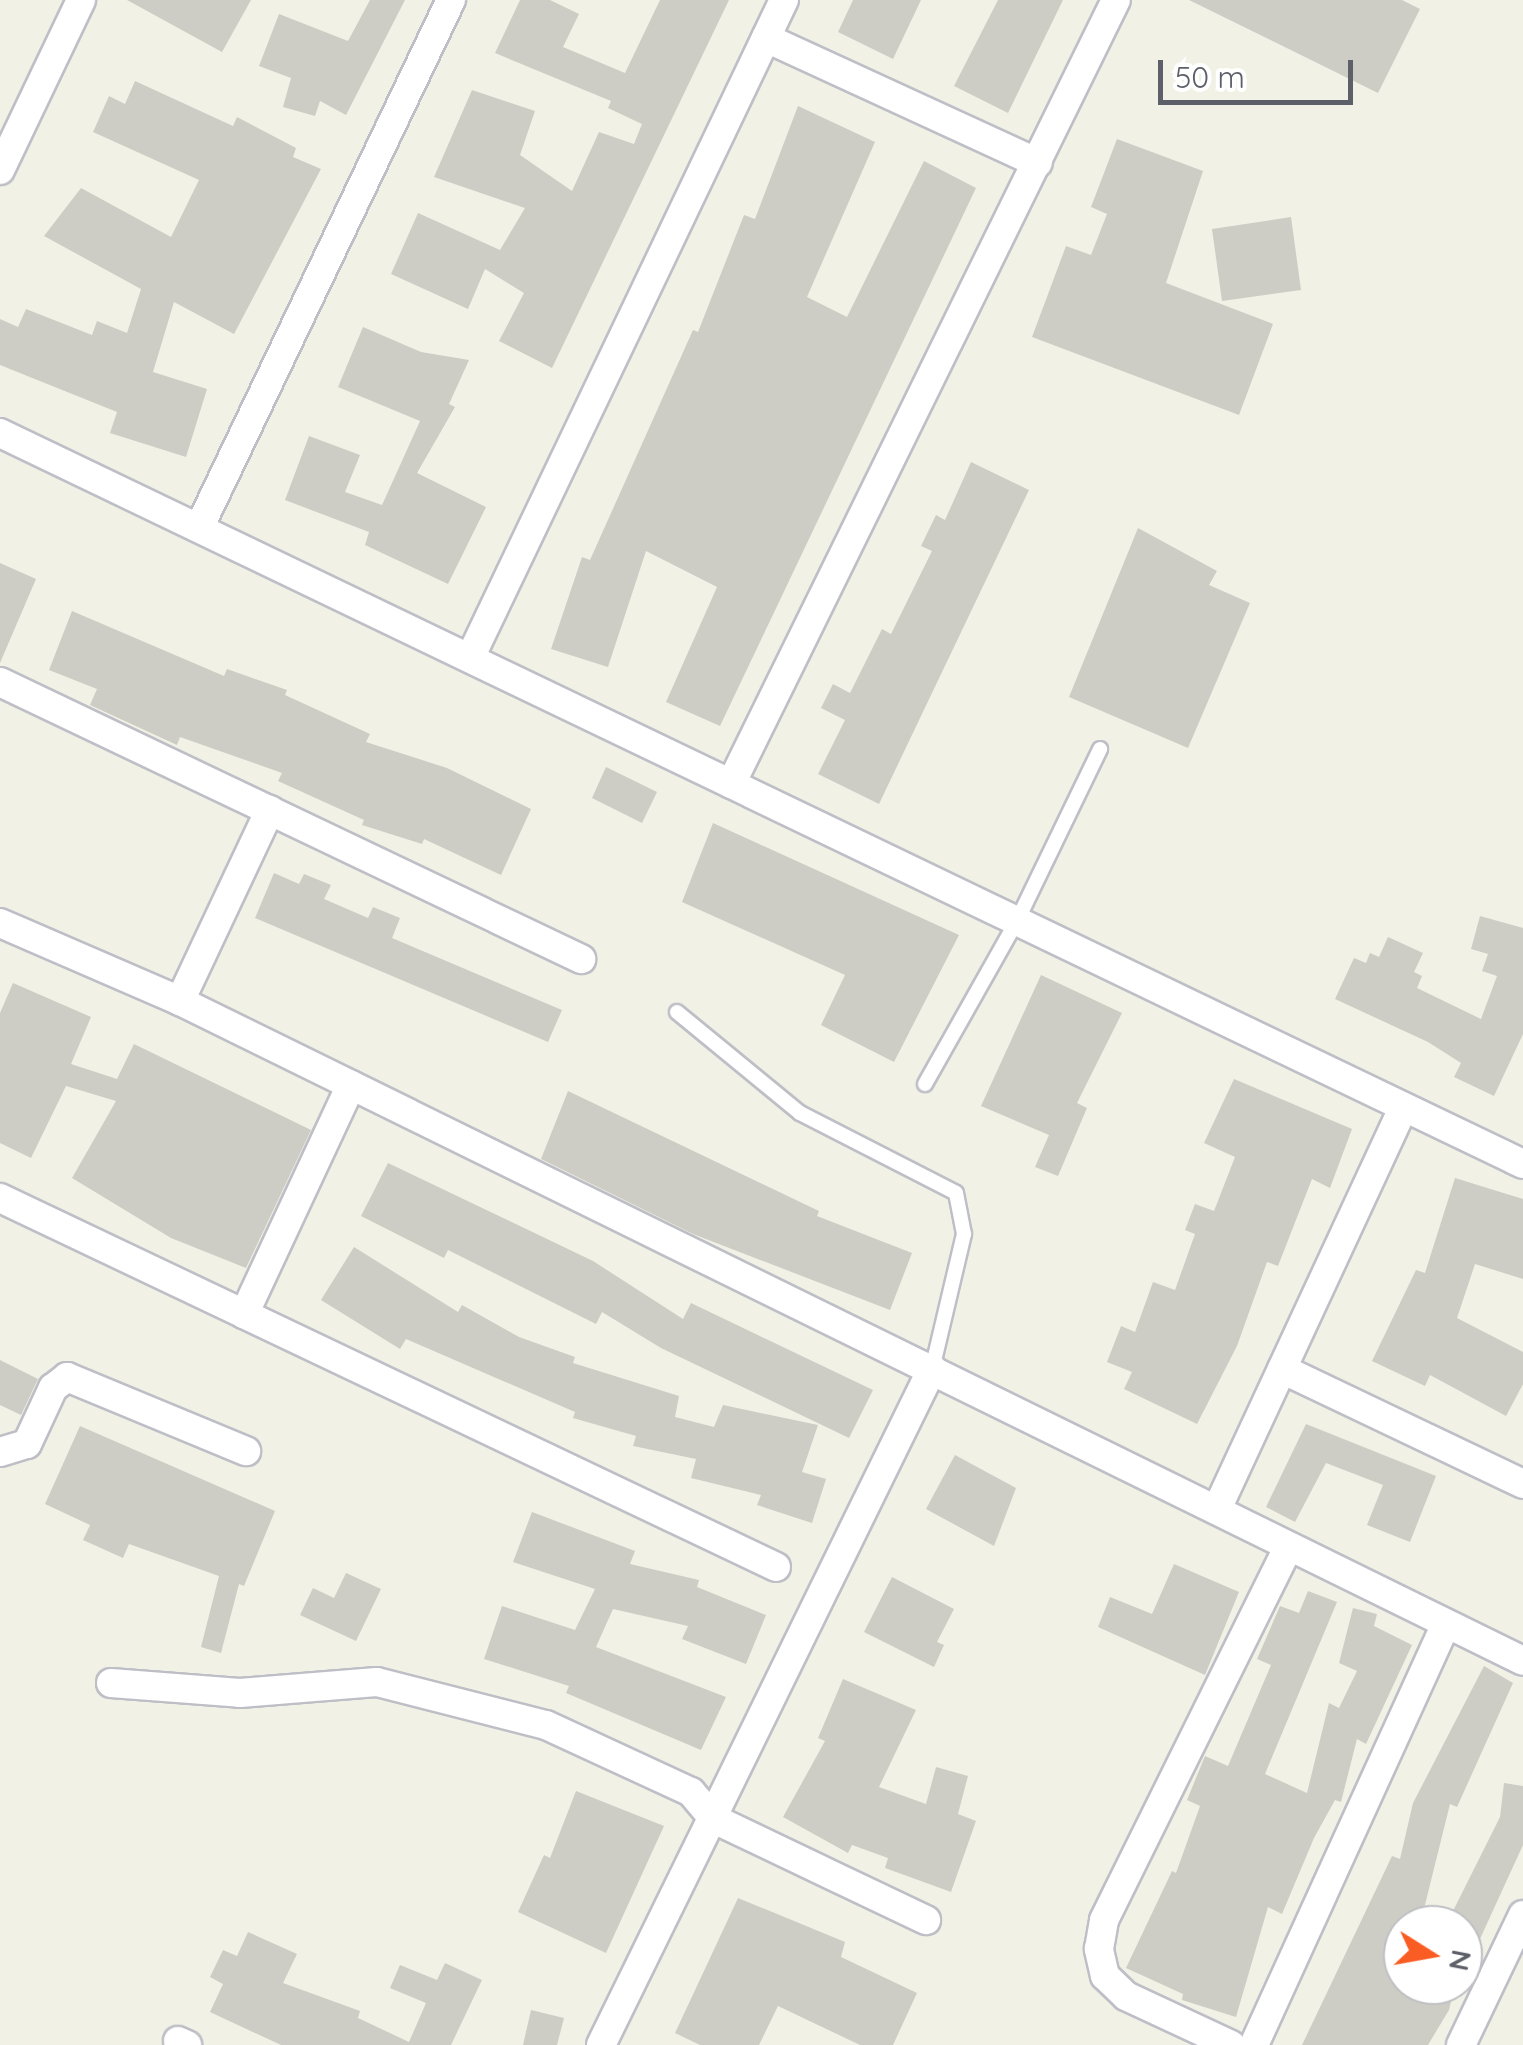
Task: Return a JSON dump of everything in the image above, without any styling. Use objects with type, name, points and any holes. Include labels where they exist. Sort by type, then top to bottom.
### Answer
[{"type":"street","points":[[0,170],[81,0]]},
{"type":"street","points":[[199,528],[451,0]]},
{"type":"street","points":[[470,658],[784,0]]},
{"type":"street","points":[[731,784],[1116,0]]},
{"type":"street","points":[[766,38],[1038,163]]},
{"type":"street","points":[[0,433],[1404,1107],[1520,1154]]},
{"type":"street","points":[[0,682],[581,959]]},
{"type":"street","points":[[180,1001],[270,810]]},
{"type":"street","points":[[0,923],[180,1001],[1523,1661]]},
{"type":"street","points":[[244,1314],[352,1085]]},
{"type":"street","points":[[1217,1509],[1404,1107]]},
{"type":"street","points":[[0,1198],[776,1567]]},
{"type":"street","points":[[601,2045],[932,1369]]},
{"type":"street","points":[[1282,1369],[1523,1484]]},
{"type":"street","points":[[0,1452],[27,1444],[53,1388],[66,1377],[246,1451]]},
{"type":"street","points":[[1231,2045],[1126,1996],[1105,1976],[1099,1949],[1104,1920],[1288,1546]]},
{"type":"street","points":[[1254,2045],[1446,1624]]},
{"type":"street","points":[[111,1683],[240,1693],[359,1682],[403,1688],[546,1725],[691,1792],[714,1818],[926,1920]]},
{"type":"street","points":[[1461,2045],[1522,1919]]},
{"type":"lane","points":[[925,1084],[1017,921],[1100,749]]},
{"type":"lane","points":[[678,1012],[800,1112],[956,1193],[964,1234],[932,1369]]},
{"type":"building","points":[[127,0],[251,0],[222,52]]},
{"type":"building","points":[[370,0],[405,0],[346,115],[320,101],[315,116],[283,107],[291,78],[259,66],[279,14],[348,41]]},
{"type":"building","points":[[520,0],[550,0],[579,14],[563,47],[625,73],[660,0],[729,0],[552,368],[499,341],[524,293],[485,269],[468,309],[391,274],[418,213],[500,250],[525,208],[434,177],[472,90],[535,111],[520,155],[572,191],[599,132],[634,144],[642,124],[608,108],[611,101],[495,53]]},
{"type":"building","points":[[853,0],[921,0],[893,59],[838,32]]},
{"type":"building","points":[[998,0],[1063,0],[1008,113],[954,86]]},
{"type":"building","points":[[1189,0],[1402,0],[1420,9],[1378,93]]},
{"type":"building","points":[[135,81],[233,126],[237,117],[296,148],[293,157],[321,169],[234,334],[174,302],[153,372],[207,389],[186,457],[110,433],[117,412],[0,365],[0,319],[18,327],[26,309],[92,335],[97,321],[127,333],[141,289],[44,236],[81,188],[171,237],[199,180],[93,132],[109,96],[125,104]]},
{"type":"building","points":[[798,106],[875,142],[807,297],[847,317],[924,161],[976,188],[720,726],[666,702],[717,587],[646,551],[608,667],[551,649],[582,557],[590,560],[693,330],[698,332],[744,215],[755,219]]},
{"type":"building","points":[[1117,139],[1203,171],[1166,283],[1273,324],[1239,415],[1032,337],[1066,246],[1091,255],[1107,214],[1091,207]]},
{"type":"building","points":[[1291,217],[1301,290],[1222,301],[1212,229]]},
{"type":"building","points":[[363,327],[421,352],[469,360],[449,404],[455,407],[417,473],[486,507],[448,584],[365,545],[369,532],[285,500],[309,436],[360,455],[345,492],[382,505],[420,421],[338,387]]},
{"type":"building","points":[[971,462],[1029,490],[879,804],[818,774],[845,720],[821,708],[833,684],[850,693],[882,629],[891,634],[932,551],[921,546],[936,515],[945,520]]},
{"type":"building","points":[[1138,528],[1217,571],[1209,585],[1250,603],[1188,748],[1069,697]]},
{"type":"building","points":[[0,563],[36,579],[0,663]]},
{"type":"building","points":[[72,611],[224,676],[227,669],[287,690],[285,695],[370,734],[366,742],[447,768],[531,809],[501,875],[424,839],[422,844],[362,825],[364,820],[278,781],[282,773],[180,737],[177,745],[90,705],[97,689],[49,670]]},
{"type":"building","points":[[606,767],[657,792],[642,823],[592,798]]},
{"type":"building","points":[[713,823],[959,935],[894,1062],[821,1025],[845,975],[682,902]]},
{"type":"building","points":[[274,873],[299,884],[304,874],[331,885],[324,899],[368,918],[373,907],[400,918],[392,938],[562,1010],[548,1042],[255,918]]},
{"type":"building","points":[[1480,916],[1523,928],[1523,1034],[1494,1096],[1454,1077],[1461,1063],[1428,1042],[1335,999],[1354,958],[1366,963],[1370,953],[1379,957],[1388,937],[1423,953],[1414,972],[1422,976],[1417,988],[1481,1019],[1497,976],[1482,971],[1488,954],[1471,949]]},
{"type":"building","points":[[1041,975],[1122,1013],[1077,1103],[1087,1108],[1058,1176],[1035,1167],[1049,1135],[981,1106]]},
{"type":"building","points":[[13,983],[91,1017],[71,1064],[117,1079],[134,1044],[311,1130],[246,1268],[171,1238],[72,1178],[116,1101],[66,1086],[31,1158],[0,1143],[0,1013]]},
{"type":"building","points":[[1234,1079],[1352,1129],[1330,1188],[1312,1179],[1278,1266],[1267,1262],[1237,1346],[1197,1424],[1124,1389],[1132,1372],[1107,1362],[1121,1326],[1135,1332],[1153,1282],[1175,1290],[1195,1234],[1185,1230],[1195,1204],[1214,1211],[1235,1157],[1204,1143]]},
{"type":"building","points":[[568,1091],[819,1211],[817,1216],[912,1253],[890,1310],[693,1234],[541,1159]]},
{"type":"building","points":[[388,1163],[593,1261],[683,1319],[691,1303],[873,1390],[849,1438],[661,1348],[602,1312],[596,1324],[448,1250],[444,1258],[361,1216]]},
{"type":"building","points":[[1455,1178],[1523,1199],[1523,1279],[1475,1264],[1457,1318],[1523,1352],[1523,1384],[1506,1416],[1430,1375],[1425,1386],[1372,1361],[1416,1270],[1425,1273]]},
{"type":"building","points":[[354,1247],[458,1312],[462,1305],[519,1337],[575,1357],[573,1363],[679,1396],[675,1417],[714,1427],[723,1405],[818,1425],[802,1472],[826,1479],[812,1523],[757,1505],[761,1495],[691,1478],[696,1459],[633,1446],[636,1436],[573,1418],[575,1412],[406,1339],[400,1349],[321,1300]]},
{"type":"building","points":[[0,1360],[38,1379],[21,1415],[0,1405]]},
{"type":"building","points":[[1306,1424],[1436,1476],[1410,1542],[1367,1525],[1383,1485],[1326,1463],[1295,1522],[1266,1507]]},
{"type":"building","points":[[80,1426],[275,1511],[244,1586],[239,1584],[221,1653],[201,1647],[219,1576],[129,1544],[123,1558],[83,1540],[90,1525],[45,1504]]},
{"type":"building","points":[[955,1455],[1016,1488],[994,1546],[926,1509]]},
{"type":"building","points":[[532,1512],[635,1551],[630,1564],[699,1580],[697,1587],[766,1615],[746,1664],[682,1639],[688,1626],[613,1609],[596,1647],[726,1697],[701,1750],[566,1693],[569,1686],[484,1659],[502,1606],[575,1630],[595,1589],[513,1562]]},
{"type":"building","points":[[1174,1564],[1239,1592],[1205,1675],[1098,1627],[1110,1597],[1152,1614]]},
{"type":"building","points":[[346,1573],[381,1589],[356,1641],[300,1615],[313,1588],[334,1598]]},
{"type":"building","points":[[892,1577],[954,1609],[937,1642],[944,1645],[934,1667],[864,1632]]},
{"type":"building","points":[[1308,1591],[1337,1602],[1265,1774],[1307,1793],[1329,1703],[1339,1708],[1357,1671],[1339,1663],[1353,1608],[1377,1614],[1374,1626],[1412,1645],[1366,1744],[1357,1739],[1341,1802],[1335,1800],[1314,1838],[1282,1914],[1268,1907],[1236,2017],[1182,2000],[1183,1994],[1126,1968],[1172,1871],[1176,1873],[1200,1806],[1187,1800],[1205,1756],[1228,1766],[1271,1665],[1257,1659],[1280,1606],[1299,1613]]},
{"type":"building","points":[[1484,1666],[1513,1683],[1457,1807],[1450,1804],[1425,1905],[1383,1905],[1383,2005],[1450,2005],[1449,2010],[1428,2045],[1302,2045],[1392,1856],[1400,1859],[1413,1803]]},
{"type":"building","points":[[843,1679],[916,1710],[879,1787],[926,1804],[936,1767],[968,1776],[958,1814],[976,1821],[951,1892],[885,1868],[888,1858],[852,1845],[848,1853],[783,1817],[825,1741],[818,1738]]},
{"type":"building","points":[[1504,1783],[1523,1786],[1523,1845],[1483,1932],[1483,1905],[1456,1905],[1500,1817]]},
{"type":"building","points":[[576,1791],[664,1826],[606,1953],[518,1912],[544,1855],[550,1858]]},
{"type":"building","points":[[738,1898],[845,1942],[841,1957],[917,1993],[893,2045],[860,2045],[778,2006],[759,2045],[700,2045],[675,2033]]},
{"type":"building","points":[[248,1932],[297,1954],[283,1983],[360,2011],[358,2018],[409,2042],[426,2003],[390,1988],[400,1965],[437,1980],[445,1963],[482,1980],[451,2045],[281,2045],[210,2012],[223,1984],[210,1977],[223,1950],[237,1956]]},
{"type":"building","points":[[531,2010],[564,2018],[557,2045],[523,2045]]}]
